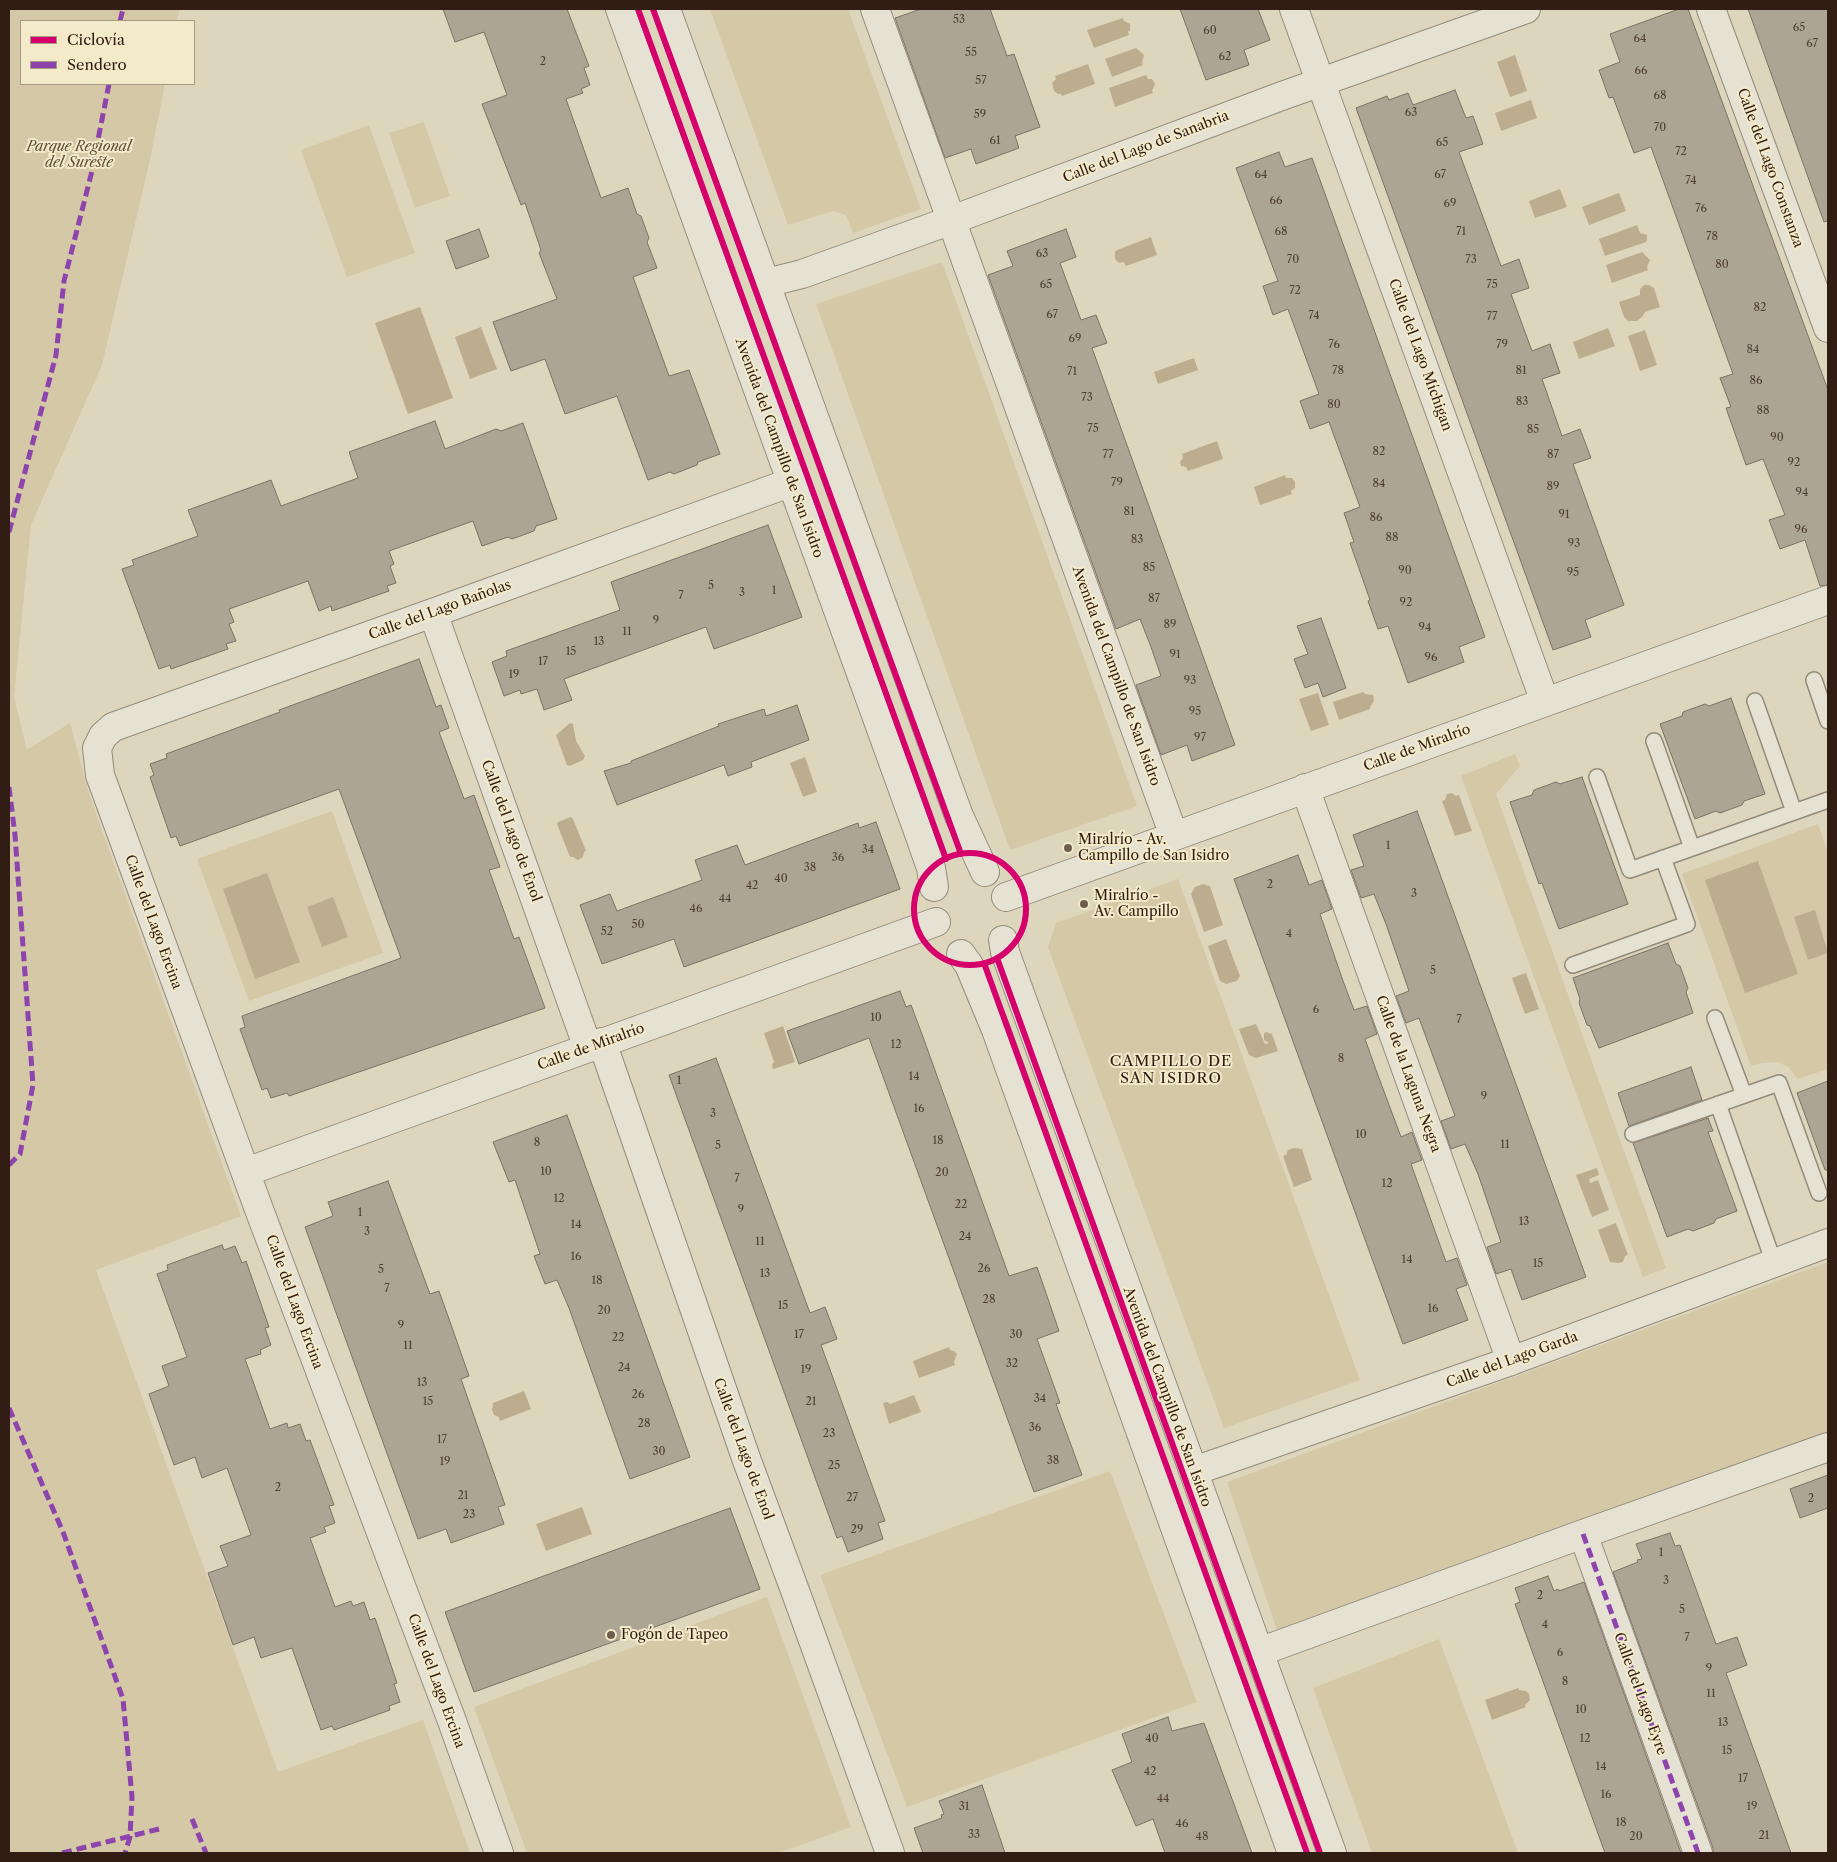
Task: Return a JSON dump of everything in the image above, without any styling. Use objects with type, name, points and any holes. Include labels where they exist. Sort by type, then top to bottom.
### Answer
[{"type":"street","name":"Avenida del Campillo de San Isidro","points":[[620,9],[918,831],[931,868],[934,887]]},
{"type":"street","points":[[666,9],[959,816],[985,872]]},
{"type":"street","name":"Avenida del Campillo de San Isidro","points":[[875,9],[1174,836]]},
{"type":"street","name":"Calle del Lago Míchigan","points":[[1294,9],[1545,702]]},
{"type":"street","name":"Calle del Lago de Sanabria","points":[[766,283],[802,274],[952,220],[1321,82],[1526,9]]},
{"type":"street","name":"Calle del Lago Constanza","points":[[1711,9],[1828,328]]},
{"type":"street","name":"Calle del Lago Bañolas","points":[[97,748],[103,736],[113,727],[792,482]]},
{"type":"street","name":"Calle de Miralrío","points":[[1006,897],[1828,600]]},
{"type":"street","name":"Calle del Lago de Enol","points":[[433,613],[595,1045],[890,1853]]},
{"type":"street","name":"Calle del Lago Ercina","points":[[97,748],[100,775],[499,1853]]},
{"type":"street","name":"Calle de la Laguna Negra","points":[[1305,788],[1511,1361]]},
{"type":"street","points":[[961,954],[980,956],[994,951],[1003,940],[1008,926],[1010,909],[998,881],[985,872],[972,868],[956,868],[944,875],[934,887],[932,902],[936,922],[944,938],[961,954],[969,965],[996,1030],[1292,1853]]},
{"type":"street","name":"Calle de Miralrío","points":[[246,1172],[936,922]]},
{"type":"street","name":"Avenida del Campillo de San Isidro","points":[[1003,940],[1005,952],[1332,1853]]},
{"type":"street","name":"Calle del Lago Garda","points":[[1194,1471],[1511,1361],[1828,1243]]},
{"type":"street","points":[[1259,1652],[1828,1447]]},
{"type":"street","name":"Calle del Lago Eyre","points":[[1583,1534],[1698,1853]]},
{"type":"lane","points":[[1814,680],[1828,721]]},
{"type":"lane","points":[[1755,701],[1794,812]]},
{"type":"lane","points":[[1654,741],[1692,848]]},
{"type":"lane","points":[[1597,777],[1630,870],[1794,812],[1827,804]]},
{"type":"lane","points":[[1573,965],[1687,924],[1663,858]]},
{"type":"lane","points":[[1715,1018],[1744,1095]]},
{"type":"lane","points":[[1633,1134],[1779,1083],[1819,1193]]},
{"type":"lane","points":[[1718,1104],[1774,1263]]},
{"type":"green space","name":"Parque Regional del Sureste","points":[[9,9],[180,9],[177,20],[20,20],[20,85],[165,85],[149,164],[102,365],[31,525],[14,697],[27,750],[70,723],[90,797],[241,1216],[96,1270],[278,1772],[423,1720],[470,1853],[9,1853]]},
{"type":"green space","points":[[710,9],[848,9],[921,209],[853,233],[846,215],[833,211],[788,225]]},
{"type":"green space","points":[[424,122],[450,196],[415,208],[389,133]]},
{"type":"green space","points":[[369,125],[415,253],[347,277],[301,150]]},
{"type":"green space","points":[[942,262],[1137,806],[1010,850],[816,304]]},
{"type":"green space","points":[[1515,754],[1520,766],[1496,794],[1666,1268],[1643,1277],[1461,776]]},
{"type":"green space","points":[[332,811],[383,953],[249,1001],[197,859]]},
{"type":"green space","points":[[1818,824],[1828,852],[1828,1069],[1798,1079],[1788,1067],[1778,1062],[1751,1066],[1682,874]]},
{"type":"green space","points":[[1178,879],[1360,1380],[1224,1428],[1048,947],[1056,923]]},
{"type":"green space","points":[[1828,1262],[1828,1436],[1278,1633],[1227,1482]]},
{"type":"green space","points":[[1110,1471],[1197,1702],[907,1807],[820,1575]]},
{"type":"green space","points":[[767,1597],[851,1827],[778,1853],[527,1853],[474,1707]]},
{"type":"green space","points":[[1439,1639],[1518,1853],[1372,1853],[1313,1688]]},
{"type":"shaded area","points":[[1123,18],[1124,21],[1130,24],[1129,35],[1094,48],[1087,30]]},
{"type":"shaded area","points":[[1136,48],[1144,55],[1143,65],[1112,77],[1105,59]]},
{"type":"shaded area","points":[[1515,55],[1527,91],[1510,97],[1497,62]]},
{"type":"shaded area","points":[[1088,64],[1095,84],[1062,96],[1054,91],[1052,83],[1056,79],[1055,76]]},
{"type":"shaded area","points":[[1146,75],[1155,84],[1153,93],[1115,107],[1109,88]]},
{"type":"shaded area","points":[[1531,100],[1537,118],[1501,131],[1495,113]]},
{"type":"shaded area","points":[[1560,189],[1567,207],[1535,218],[1529,201]]},
{"type":"shaded area","points":[[1619,193],[1626,211],[1589,225],[1582,207]]},
{"type":"shaded area","points":[[1637,225],[1640,233],[1647,235],[1646,242],[1605,256],[1599,239]]},
{"type":"shaded area","points":[[1151,237],[1157,255],[1126,266],[1124,262],[1119,263],[1115,259],[1115,252],[1117,250]]},
{"type":"shaded area","points":[[1642,252],[1650,260],[1647,267],[1648,270],[1612,283],[1606,265]]},
{"type":"shaded area","points":[[1644,285],[1654,288],[1660,307],[1645,312],[1637,321],[1628,321],[1624,317],[1619,302],[1640,295],[1640,289]]},
{"type":"shaded area","points":[[420,307],[453,398],[408,414],[375,323]]},
{"type":"shaded area","points":[[481,327],[497,369],[470,379],[455,337]]},
{"type":"shaded area","points":[[1608,328],[1615,346],[1579,359],[1573,342]]},
{"type":"shaded area","points":[[1645,330],[1657,365],[1640,371],[1628,336]]},
{"type":"shaded area","points":[[1194,358],[1198,370],[1158,384],[1154,372]]},
{"type":"shaded area","points":[[1217,441],[1223,459],[1188,471],[1186,467],[1181,466],[1182,454]]},
{"type":"shaded area","points":[[1285,475],[1286,478],[1292,478],[1295,482],[1295,488],[1291,491],[1292,494],[1260,505],[1254,487]]},
{"type":"shaded area","points":[[1363,692],[1373,695],[1374,701],[1370,709],[1339,720],[1333,702]]},
{"type":"shaded area","points":[[1318,693],[1329,725],[1311,731],[1299,699]]},
{"type":"shaded area","points":[[570,723],[573,724],[576,741],[585,756],[583,760],[570,766],[567,765],[556,735]]},
{"type":"shaded area","points":[[805,757],[817,792],[803,797],[790,763]]},
{"type":"shaded area","points":[[1452,793],[1456,796],[1459,795],[1472,831],[1455,836],[1442,801],[1445,800],[1447,794]]},
{"type":"shaded area","points":[[571,817],[586,851],[583,857],[578,860],[570,857],[557,824]]},
{"type":"shaded area","points":[[1758,861],[1798,974],[1745,993],[1705,880]]},
{"type":"shaded area","points":[[267,873],[300,962],[255,979],[223,889]]},
{"type":"shaded area","points":[[1203,884],[1210,886],[1223,925],[1204,932],[1191,894],[1195,887]]},
{"type":"shaded area","points":[[333,897],[348,937],[322,947],[307,907]]},
{"type":"shaded area","points":[[1815,910],[1828,953],[1808,960],[1794,917]]},
{"type":"shaded area","points":[[1226,939],[1240,976],[1237,981],[1226,984],[1220,981],[1208,946]]},
{"type":"shaded area","points":[[1526,973],[1539,1009],[1525,1014],[1512,978]]},
{"type":"shaded area","points":[[1256,1024],[1265,1044],[1269,1043],[1264,1040],[1264,1033],[1272,1034],[1278,1051],[1256,1058],[1249,1055],[1239,1029]]},
{"type":"shaded area","points":[[783,1026],[795,1062],[773,1069],[772,1065],[774,1062],[764,1033]]},
{"type":"shaded area","points":[[1294,1148],[1302,1149],[1312,1180],[1294,1187],[1283,1156],[1286,1155],[1288,1150]]},
{"type":"shaded area","points":[[1597,1168],[1599,1175],[1589,1179],[1590,1183],[1598,1180],[1609,1210],[1592,1217],[1576,1175]]},
{"type":"shaded area","points":[[1616,1223],[1628,1255],[1625,1256],[1623,1262],[1619,1263],[1610,1262],[1598,1230]]},
{"type":"shaded area","points":[[949,1347],[950,1350],[957,1354],[954,1362],[955,1365],[919,1378],[913,1361]]},
{"type":"shaded area","points":[[524,1391],[531,1409],[500,1421],[499,1417],[494,1415],[492,1410],[493,1403]]},
{"type":"shaded area","points":[[914,1395],[921,1412],[889,1424],[883,1403],[887,1402],[890,1404]]},
{"type":"shaded area","points":[[582,1507],[592,1534],[546,1551],[536,1524]]},
{"type":"shaded area","points":[[1518,1688],[1529,1694],[1530,1700],[1525,1705],[1526,1707],[1492,1720],[1485,1700]]},
{"type":"building","points":[[443,9],[567,9],[589,66],[584,68],[590,85],[581,89],[583,93],[566,99],[601,198],[628,188],[637,214],[641,216],[649,238],[647,242],[657,268],[633,277],[669,376],[689,370],[720,454],[674,474],[670,472],[648,480],[617,396],[565,414],[545,359],[511,371],[493,322],[557,299],[539,253],[541,250],[525,203],[521,205],[482,104],[507,95],[484,32],[455,42]]},
{"type":"building","points":[[921,9],[990,9],[1007,56],[1014,54],[1040,127],[1015,136],[1019,148],[976,164],[971,149],[945,158],[895,18]]},
{"type":"building","points":[[1180,9],[1258,9],[1270,40],[1244,50],[1249,65],[1206,80]]},
{"type":"building","points":[[1679,9],[1688,9],[1828,390],[1828,585],[1820,586],[1805,540],[1780,549],[1769,520],[1785,515],[1763,459],[1746,465],[1726,408],[1731,407],[1720,378],[1733,374],[1651,147],[1634,153],[1613,97],[1609,98],[1599,70],[1620,62],[1610,34]]},
{"type":"building","points":[[1748,9],[1828,9],[1828,221],[1824,222]]},
{"type":"building","points":[[1455,90],[1466,118],[1473,116],[1483,144],[1459,152],[1501,266],[1519,259],[1529,288],[1511,294],[1532,351],[1550,344],[1560,373],[1542,379],[1562,436],[1580,429],[1591,458],[1573,464],[1624,605],[1585,620],[1591,637],[1553,650],[1356,108],[1387,96],[1389,100],[1408,93],[1413,105]]},
{"type":"building","points":[[1279,152],[1285,167],[1312,158],[1485,637],[1459,647],[1464,662],[1408,683],[1388,626],[1378,629],[1350,543],[1354,542],[1344,513],[1360,507],[1329,422],[1310,429],[1300,401],[1319,394],[1288,309],[1273,315],[1263,286],[1278,281],[1236,168]]},
{"type":"building","points":[[479,229],[489,257],[456,269],[446,241]]},
{"type":"building","points":[[1066,229],[1076,257],[1060,263],[1081,320],[1096,315],[1107,343],[1092,348],[1235,745],[1192,761],[1187,745],[1161,755],[1136,685],[1161,676],[1151,647],[1140,619],[1116,629],[988,275],[1013,266],[1007,251]]},
{"type":"building","points":[[435,421],[445,449],[496,429],[501,431],[523,423],[557,519],[536,526],[534,531],[512,539],[508,537],[482,546],[473,521],[389,551],[394,564],[390,566],[396,583],[387,586],[389,591],[332,611],[331,606],[319,611],[308,581],[229,609],[234,622],[229,624],[236,641],[226,644],[228,649],[171,669],[170,665],[159,669],[122,569],[134,565],[132,560],[198,536],[188,510],[271,480],[281,506],[358,478],[349,452]]},
{"type":"building","points":[[768,525],[802,617],[714,649],[706,627],[564,679],[572,700],[544,710],[537,689],[521,694],[520,690],[504,696],[492,662],[507,656],[506,651],[620,610],[611,582]]},
{"type":"building","points":[[1321,618],[1346,688],[1323,697],[1318,683],[1305,688],[1294,659],[1308,654],[1297,626]]},
{"type":"building","points":[[419,659],[436,707],[441,705],[449,728],[439,732],[464,799],[474,795],[500,867],[489,870],[514,939],[519,937],[545,1008],[289,1096],[287,1093],[271,1098],[267,1088],[262,1090],[240,1029],[245,1027],[242,1016],[401,958],[339,789],[180,846],[176,836],[171,838],[150,777],[154,775],[150,764],[167,758],[166,754]]},
{"type":"building","points":[[1731,698],[1765,794],[1744,801],[1742,805],[1720,813],[1716,811],[1695,819],[1660,724],[1682,716],[1683,712],[1705,704],[1709,706]]},
{"type":"building","points":[[797,705],[809,740],[751,762],[752,767],[728,776],[724,765],[617,805],[604,771],[631,763],[631,761],[719,726],[718,724],[764,709],[766,716]]},
{"type":"building","points":[[1582,777],[1628,904],[1559,929],[1542,883],[1539,884],[1510,802],[1532,795],[1534,790],[1556,782],[1560,784]]},
{"type":"building","points":[[1417,811],[1586,1277],[1522,1300],[1511,1269],[1496,1274],[1487,1247],[1501,1242],[1478,1174],[1465,1144],[1451,1149],[1441,1121],[1455,1116],[1419,1018],[1406,1023],[1396,996],[1409,991],[1374,894],[1361,898],[1351,870],[1364,866],[1353,835]]},
{"type":"building","points":[[876,822],[900,889],[684,967],[674,939],[602,964],[580,905],[610,894],[617,911],[702,880],[695,860],[737,845],[745,865],[858,823],[859,828]]},
{"type":"building","points":[[1298,855],[1309,885],[1322,880],[1332,909],[1320,914],[1343,981],[1354,1010],[1367,1006],[1377,1034],[1365,1039],[1376,1070],[1401,1137],[1412,1132],[1422,1160],[1411,1164],[1446,1262],[1457,1258],[1467,1285],[1456,1289],[1468,1320],[1403,1344],[1234,879]]},
{"type":"building","points":[[1668,943],[1676,964],[1680,966],[1688,988],[1686,992],[1693,1013],[1599,1048],[1590,1026],[1587,1025],[1573,978]]},
{"type":"building","points":[[900,991],[906,1007],[911,1005],[1009,1276],[1037,1267],[1059,1331],[1037,1339],[1060,1403],[1056,1404],[1082,1475],[1034,1492],[869,1038],[799,1064],[787,1031]]},
{"type":"building","points":[[716,1058],[810,1313],[825,1307],[837,1339],[821,1345],[885,1521],[878,1523],[883,1539],[848,1552],[842,1536],[837,1538],[669,1075]]},
{"type":"building","points":[[1691,1067],[1702,1100],[1629,1126],[1618,1093]]},
{"type":"building","points":[[1828,1081],[1828,1170],[1825,1170],[1797,1093]]},
{"type":"building","points":[[567,1115],[690,1457],[630,1479],[569,1308],[557,1280],[545,1284],[534,1256],[540,1254],[515,1180],[509,1182],[493,1142]]},
{"type":"building","points":[[1708,1118],[1713,1131],[1708,1132],[1737,1211],[1693,1231],[1688,1229],[1667,1237],[1633,1143]]},
{"type":"building","points":[[388,1181],[430,1294],[439,1291],[469,1376],[461,1379],[505,1505],[498,1507],[504,1524],[451,1543],[446,1529],[418,1539],[305,1227],[333,1216],[328,1202]]},
{"type":"building","points":[[222,1245],[224,1250],[235,1246],[242,1263],[246,1261],[269,1327],[265,1328],[271,1345],[260,1350],[261,1354],[245,1359],[270,1429],[287,1423],[288,1428],[300,1424],[306,1441],[310,1440],[334,1505],[329,1506],[335,1523],[324,1527],[326,1532],[310,1538],[335,1607],[351,1601],[353,1606],[364,1602],[370,1620],[375,1618],[397,1683],[394,1684],[400,1702],[389,1706],[390,1710],[334,1730],[332,1726],[321,1730],[292,1648],[261,1658],[254,1637],[233,1645],[208,1573],[228,1566],[220,1546],[251,1535],[227,1468],[202,1478],[195,1457],[174,1465],[149,1394],[169,1386],[162,1366],[187,1357],[157,1274],[168,1270],[167,1265]]},
{"type":"building","points":[[1828,1475],[1828,1508],[1800,1518],[1790,1489]]},
{"type":"building","points":[[730,1508],[760,1589],[474,1692],[445,1612]]},
{"type":"building","points":[[1670,1533],[1675,1546],[1680,1545],[1716,1644],[1737,1637],[1747,1665],[1726,1673],[1791,1853],[1713,1853],[1713,1848],[1613,1572],[1642,1559],[1636,1544]]},
{"type":"building","points":[[1548,1576],[1554,1591],[1584,1582],[1681,1853],[1605,1853],[1515,1604],[1520,1602],[1515,1588]]},
{"type":"building","points":[[1168,1717],[1172,1731],[1204,1723],[1252,1853],[1165,1853],[1153,1819],[1136,1826],[1112,1770],[1132,1762],[1122,1734]]},
{"type":"building","points":[[982,1785],[1005,1853],[923,1853],[914,1828],[942,1818],[941,1815],[944,1814],[939,1801]]},
{"type":"marked path","points":[[120,20],[123,9]]},
{"type":"marked path","points":[[9,532],[56,355],[64,281],[91,175],[109,85]]},
{"type":"marked path","points":[[9,787],[15,835],[33,1085],[20,1154],[9,1165]]},
{"type":"marked path","points":[[9,1408],[63,1532],[123,1699],[132,1797],[130,1837],[125,1853]]},
{"type":"marked path","points":[[1583,1534],[1698,1853]]},
{"type":"marked path","points":[[192,1819],[206,1853]]},
{"type":"marked path","points":[[62,1853],[163,1828]]},
{"type":"cycle path","points":[[638,9],[946,859]]},
{"type":"cycle path","points":[[653,9],[961,854]]},
{"type":"cycle path","points":[[970,853],[991,858],[1009,870],[1021,888],[1026,909],[1021,930],[1009,948],[991,960],[970,965],[949,960],[931,948],[919,930],[914,909],[919,888],[931,870],[949,858],[970,853]]},
{"type":"cycle path","points":[[997,958],[1320,1853]]},
{"type":"cycle path","points":[[984,963],[1307,1853]]},
{"type":"place","name":"Miralrío - Av. Campillo de San Isidro","points":[[1068,848]]},
{"type":"place","name":"Miralrío - Av. Campillo","points":[[1084,904]]},
{"type":"place","name":"Fogón de Tapeo","points":[[611,1635]]},
{"type":"district","name":"CAMPILLO DE SAN ISIDRO","points":[[1171,1070]]}]
